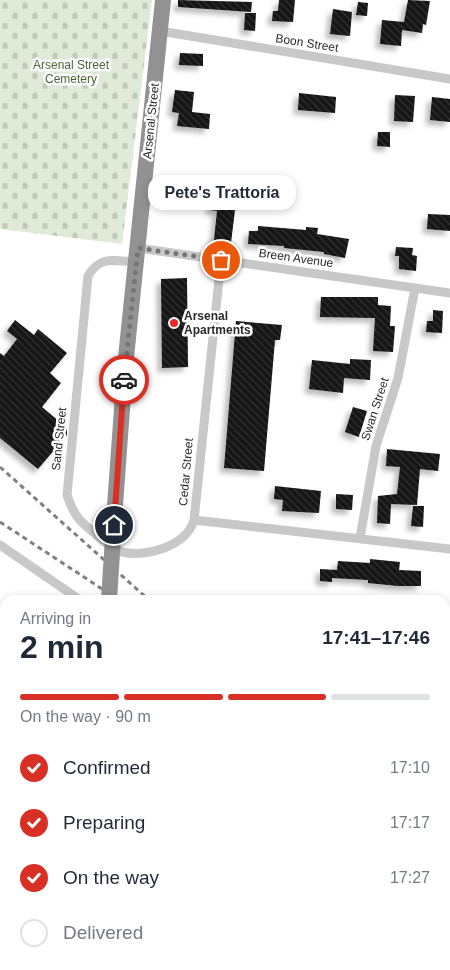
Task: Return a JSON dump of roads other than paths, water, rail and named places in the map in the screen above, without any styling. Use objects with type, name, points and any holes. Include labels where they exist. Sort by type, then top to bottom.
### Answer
[{"type":"highway","name":"Arsenal Street","points":[[109,595],[125,367],[163,0]]},
{"type":"street","name":"Boon Street","points":[[160,31],[450,79]]},
{"type":"street","name":"Breen Avenue","points":[[137,255],[221,260],[450,294]]},
{"type":"street","name":"Sand Street","points":[[137,255],[102,261],[93,267],[88,276],[68,495],[71,507],[79,519],[120,552],[145,552],[168,547],[186,535],[194,520]]},
{"type":"street","name":"Cedar Street","points":[[221,260],[194,520],[450,549]]},
{"type":"street","name":"Swan Street","points":[[360,538],[376,446],[398,378],[415,288]]},
{"type":"street","points":[[0,545],[73,595]]},
{"type":"railway","points":[[0,467],[143,595]]},
{"type":"railway","points":[[0,522],[111,595]]},
{"type":"place","name":"Pete's Trattoria","points":[[221,260]]},
{"type":"place","name":"Arsenal Apartments","points":[[174,323]]},
{"type":"park label","name":"Arsenal Street Cemetery","points":[[71,72]]}]
